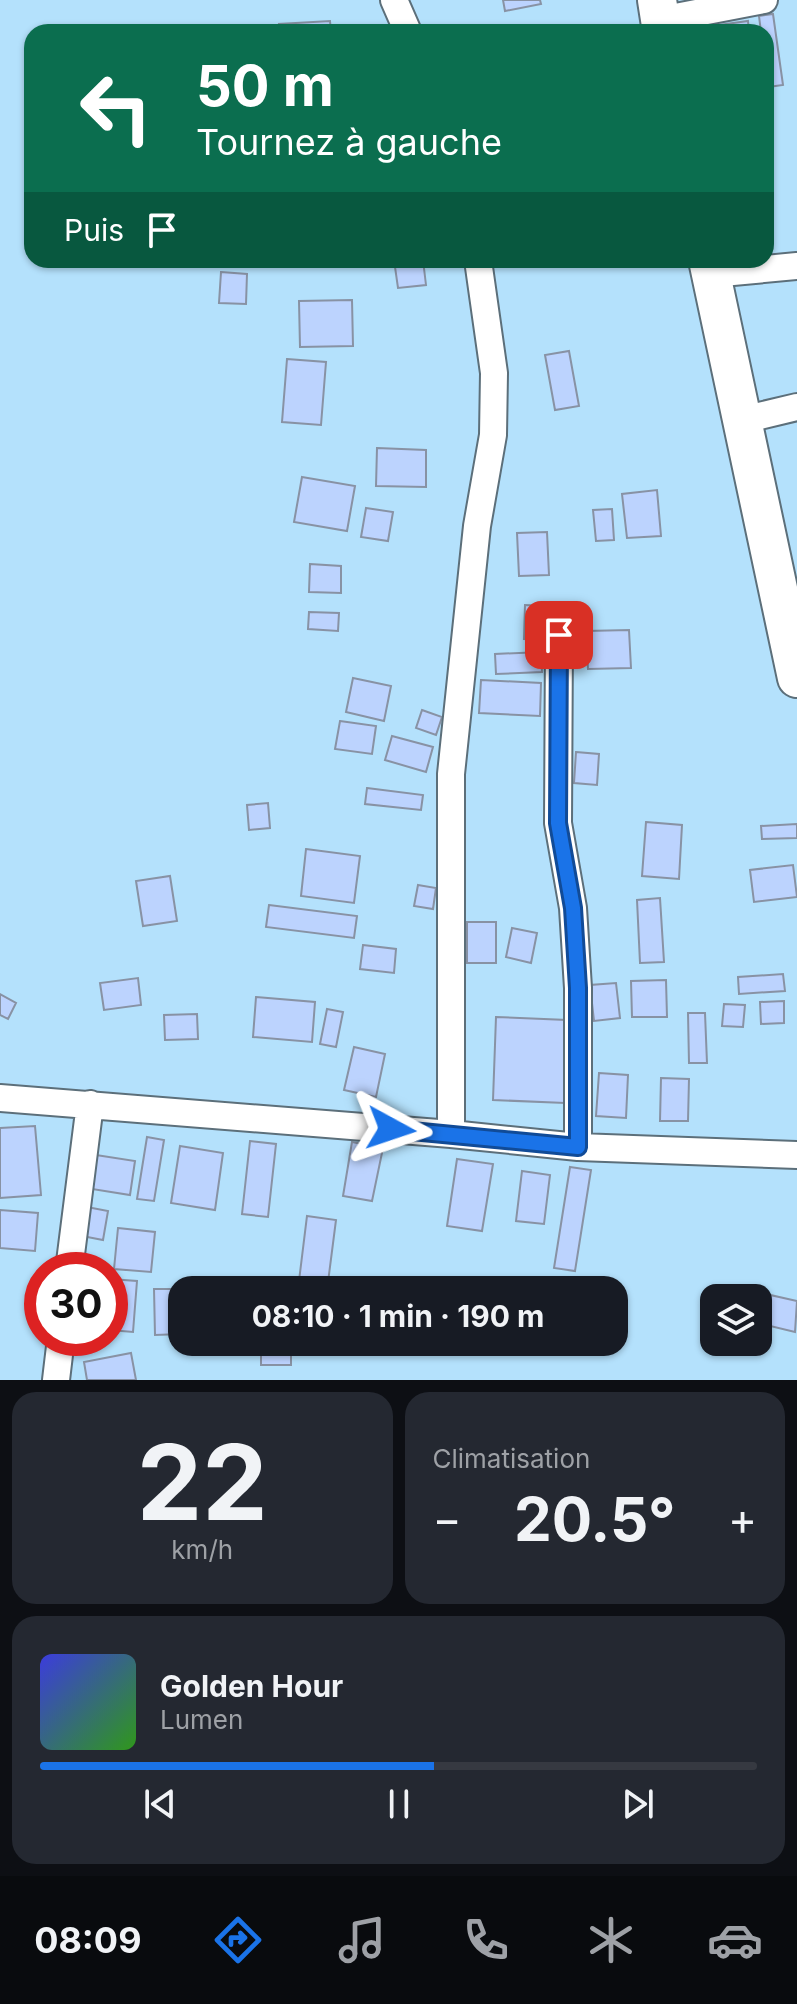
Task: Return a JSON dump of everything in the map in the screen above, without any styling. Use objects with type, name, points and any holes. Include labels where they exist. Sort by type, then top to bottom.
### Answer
[{"type":"main road","points":[[710,268],[797,678]]},
{"type":"street","points":[[394,0],[404,24]]},
{"type":"street","points":[[660,17],[764,0]]},
{"type":"street","points":[[774,266],[797,266]]},
{"type":"street","points":[[451,1134],[451,774],[477,526],[493,435],[494,373],[479,268]]},
{"type":"street","points":[[742,420],[797,407]]},
{"type":"street","points":[[559,635],[558,823],[573,908],[577,974],[578,1147]]},
{"type":"street","points":[[0,1098],[578,1147],[797,1155]]},
{"type":"street","points":[[71,1252],[90,1104]]},
{"type":"street","points":[[56,1380],[59,1356]]},
{"type":"shaded area","points":[[0,0],[797,0],[797,1380],[0,1380]]},
{"type":"building","points":[[503,0],[540,0],[541,4],[505,11]]},
{"type":"building","points":[[773,14],[783,85],[774,86],[774,24],[760,24],[759,16]]},
{"type":"building","points":[[330,21],[330,24],[279,24]]},
{"type":"building","points":[[395,268],[424,268],[426,285],[398,288]]},
{"type":"building","points":[[221,272],[247,274],[246,304],[219,303]]},
{"type":"building","points":[[352,300],[353,346],[300,347],[299,301]]},
{"type":"building","points":[[569,351],[579,406],[555,410],[545,355]]},
{"type":"building","points":[[287,359],[326,362],[321,425],[282,422]]},
{"type":"building","points":[[377,448],[426,450],[426,487],[376,486]]},
{"type":"building","points":[[302,477],[355,486],[347,531],[294,522]]},
{"type":"building","points":[[657,490],[661,536],[627,538],[622,494]]},
{"type":"building","points":[[366,508],[393,512],[388,541],[361,537]]},
{"type":"building","points":[[612,509],[614,540],[596,541],[593,510]]},
{"type":"building","points":[[547,532],[549,575],[519,576],[517,533]]},
{"type":"building","points":[[310,564],[341,566],[341,593],[309,592]]},
{"type":"building","points":[[525,605],[547,606],[546,640],[524,639]]},
{"type":"building","points":[[309,612],[339,613],[338,631],[308,629]]},
{"type":"building","points":[[629,630],[631,668],[588,669],[586,631]]},
{"type":"building","points":[[541,652],[542,672],[496,674],[495,654]]},
{"type":"building","points":[[353,678],[391,686],[384,721],[346,712]]},
{"type":"building","points":[[481,680],[541,683],[540,716],[479,713]]},
{"type":"building","points":[[422,710],[442,717],[436,735],[416,728]]},
{"type":"building","points":[[340,721],[376,726],[372,754],[335,749]]},
{"type":"building","points":[[392,736],[433,747],[426,772],[385,760]]},
{"type":"building","points":[[576,752],[599,754],[597,785],[574,783]]},
{"type":"building","points":[[367,788],[423,795],[421,810],[365,804]]},
{"type":"building","points":[[268,803],[270,828],[249,830],[247,805]]},
{"type":"building","points":[[646,822],[682,825],[679,879],[642,876]]},
{"type":"building","points":[[797,824],[797,838],[762,839],[761,826]]},
{"type":"building","points":[[306,849],[360,856],[354,903],[301,896]]},
{"type":"building","points":[[793,865],[797,897],[754,902],[750,870]]},
{"type":"building","points":[[170,876],[177,921],[143,926],[136,881]]},
{"type":"building","points":[[418,885],[436,888],[433,909],[414,906]]},
{"type":"building","points":[[660,898],[664,962],[640,963],[637,900]]},
{"type":"building","points":[[269,905],[357,916],[354,938],[266,927]]},
{"type":"building","points":[[467,922],[496,922],[496,963],[467,963]]},
{"type":"building","points":[[512,928],[537,933],[531,963],[506,957]]},
{"type":"building","points":[[363,945],[396,949],[394,973],[360,969]]},
{"type":"building","points":[[783,974],[785,991],[739,994],[738,977]]},
{"type":"building","points":[[138,978],[141,1005],[104,1010],[100,983]]},
{"type":"building","points":[[666,980],[667,1017],[632,1017],[631,981]]},
{"type":"building","points":[[616,983],[620,1018],[594,1021],[590,985]]},
{"type":"building","points":[[0,994],[16,1003],[8,1019],[0,1015]]},
{"type":"building","points":[[256,997],[315,1002],[312,1042],[253,1037]]},
{"type":"building","points":[[784,1001],[784,1023],[761,1024],[760,1002]]},
{"type":"building","points":[[724,1004],[745,1005],[743,1027],[722,1026]]},
{"type":"building","points":[[327,1009],[343,1012],[336,1047],[320,1044]]},
{"type":"building","points":[[688,1013],[705,1013],[707,1063],[689,1063]]},
{"type":"building","points":[[197,1014],[198,1039],[165,1040],[164,1015]]},
{"type":"building","points":[[496,1017],[567,1020],[565,1103],[493,1100]]},
{"type":"building","points":[[354,1047],[385,1054],[376,1097],[344,1090]]},
{"type":"building","points":[[599,1073],[628,1075],[626,1118],[596,1116]]},
{"type":"building","points":[[661,1078],[689,1079],[688,1121],[660,1121]]},
{"type":"building","points":[[35,1126],[41,1195],[0,1198],[0,1128]]},
{"type":"building","points":[[147,1137],[164,1140],[154,1201],[137,1199]]},
{"type":"building","points":[[250,1141],[276,1144],[268,1217],[242,1214]]},
{"type":"building","points":[[352,1142],[383,1148],[372,1201],[343,1196]]},
{"type":"building","points":[[180,1146],[223,1153],[215,1210],[171,1203]]},
{"type":"building","points":[[96,1155],[135,1161],[130,1195],[92,1189]]},
{"type":"building","points":[[457,1159],[493,1164],[482,1231],[447,1226]]},
{"type":"building","points":[[570,1167],[591,1170],[575,1271],[554,1268]]},
{"type":"building","points":[[522,1171],[550,1175],[544,1224],[516,1221]]},
{"type":"building","points":[[87,1207],[108,1211],[103,1240],[82,1236]]},
{"type":"building","points":[[0,1210],[38,1213],[35,1251],[0,1248]]},
{"type":"building","points":[[307,1216],[336,1220],[329,1276],[300,1276]]},
{"type":"building","points":[[118,1228],[155,1232],[151,1272],[128,1270],[128,1252],[116,1252]]},
{"type":"building","points":[[128,1280],[137,1281],[133,1332],[128,1332]]},
{"type":"building","points":[[154,1289],[168,1289],[168,1335],[155,1335]]},
{"type":"building","points":[[772,1295],[797,1301],[795,1332],[772,1326]]},
{"type":"building","points":[[131,1353],[136,1380],[87,1380],[84,1362]]},
{"type":"building","points":[[261,1356],[291,1356],[291,1365],[261,1365]]},
{"type":"route","points":[[391,1129],[578,1147],[578,988],[573,908],[558,823],[559,635]]}]
